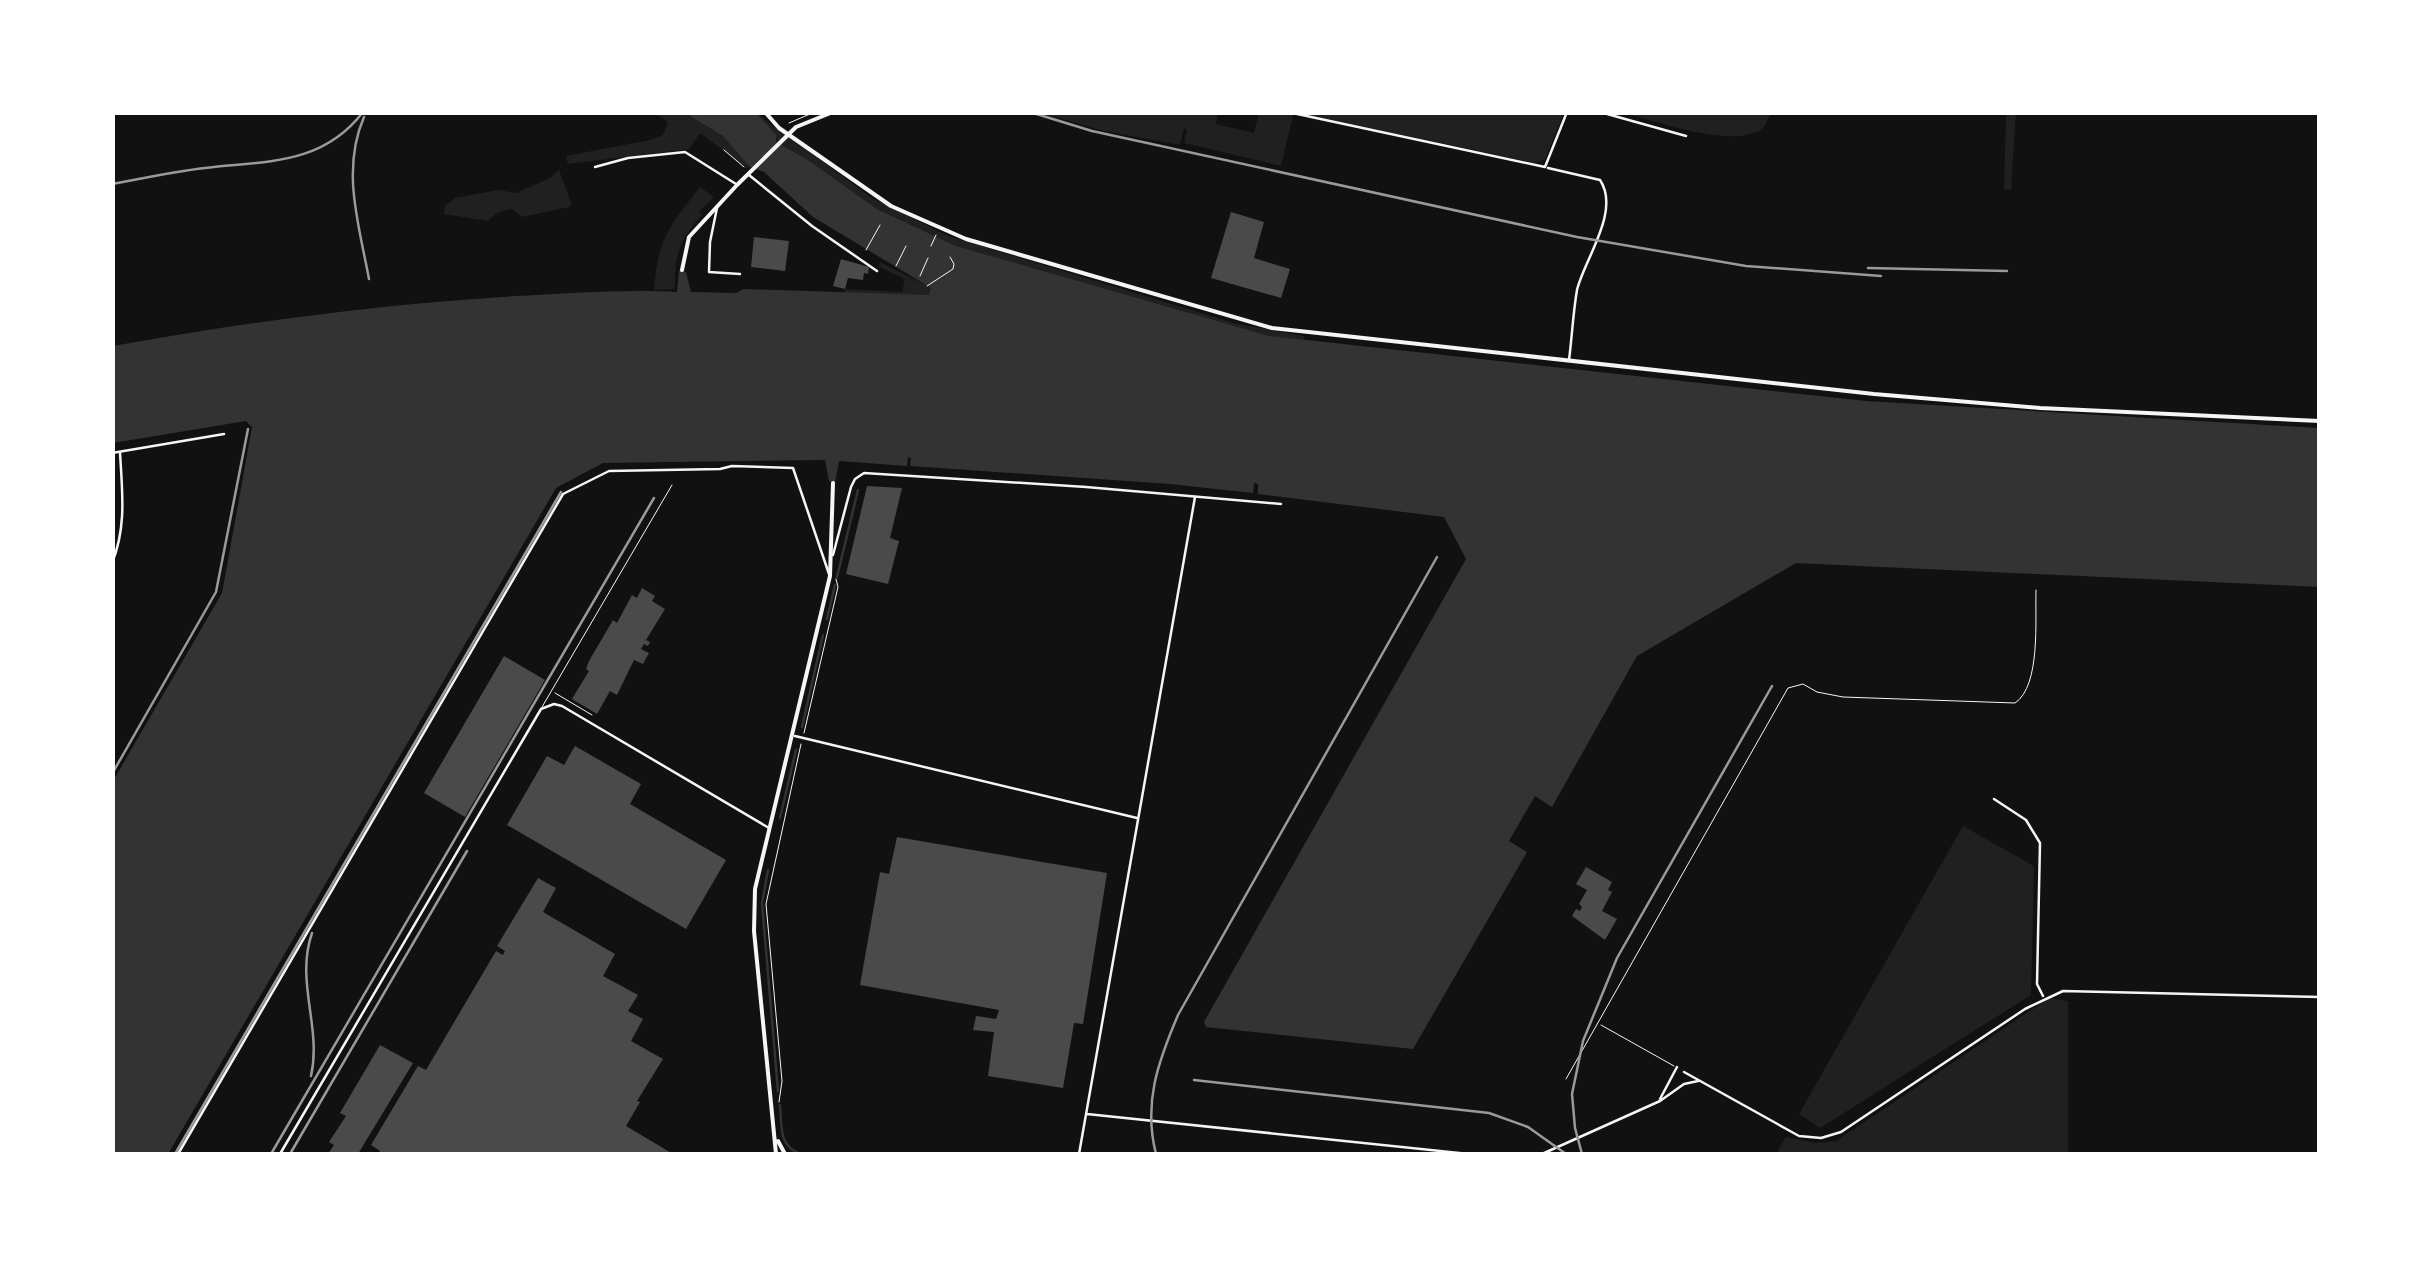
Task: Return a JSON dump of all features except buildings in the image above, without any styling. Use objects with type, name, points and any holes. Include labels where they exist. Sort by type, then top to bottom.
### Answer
[{"type":"main road","points":[[765,112],[790,135],[891,206],[936,227],[1272,328],[1788,386],[2040,408],[2320,421]]},
{"type":"main road","points":[[682,270],[689,238],[737,185],[803,124],[834,112]]},
{"type":"main road","points":[[776,1154],[754,917],[755,890],[832,577],[833,483]]},
{"type":"main road","points":[[774,1132],[785,1154]]},
{"type":"street","points":[[1288,112],[1600,180],[1607,195],[1596,248],[1577,291],[1569,362]]},
{"type":"street","points":[[1545,167],[1566,112]]},
{"type":"street","points":[[1600,112],[1686,136]]},
{"type":"street","points":[[595,166],[685,152],[737,185]]},
{"type":"street","points":[[751,172],[812,226],[878,271]]},
{"type":"street","points":[[716,207],[709,272],[740,274]]},
{"type":"street","points":[[112,453],[224,434]]},
{"type":"street","points":[[112,563],[124,515],[120,452]]},
{"type":"street","points":[[178,1154],[563,494],[609,471],[793,468],[832,577]]},
{"type":"street","points":[[833,555],[851,487],[864,472],[1281,504]]},
{"type":"street","points":[[1079,1154],[1195,496]]},
{"type":"street","points":[[280,1154],[541,709],[554,704],[562,706],[770,829]]},
{"type":"street","points":[[791,735],[1138,818]]},
{"type":"street","points":[[1994,799],[2026,820],[2040,843],[2037,984],[2044,998]]},
{"type":"street","points":[[1684,1072],[1796,1134],[1829,1137],[2044,998],[2063,991],[2320,997]]},
{"type":"street","points":[[1660,1100],[1677,1068]]},
{"type":"street","points":[[1542,1154],[1660,1100],[1684,1084],[1701,1082]]},
{"type":"street","points":[[1086,1114],[1470,1154]]},
{"type":"lane","points":[[541,709],[672,485]]},
{"type":"lane","points":[[1566,1079],[1788,688],[1803,684],[1817,692],[1843,697],[2015,703],[2025,695],[2034,662],[2036,590]]},
{"type":"lane","points":[[552,691],[592,714]]},
{"type":"lane","points":[[1598,1024],[1684,1072]]},
{"type":"path","points":[[724,150],[751,172]]},
{"type":"path","points":[[866,250],[880,225]]},
{"type":"path","points":[[932,246],[936,235]]},
{"type":"path","points":[[896,266],[906,246]]},
{"type":"path","points":[[927,286],[953,269],[950,257]]},
{"type":"path","points":[[920,276],[928,258]]},
{"type":"path","points":[[804,733],[838,587],[832,577]]},
{"type":"path","points":[[774,1104],[781,1099],[782,1080],[766,904],[802,743]]},
{"type":"shaded area","points":[[655,113],[685,113],[723,136],[752,167],[747,168],[700,133],[689,149],[568,164],[566,156],[663,135],[668,122]]},
{"type":"shaded area","points":[[685,113],[756,113],[776,135],[776,142],[877,209],[956,246],[1269,336],[1866,401],[2319,428],[2319,587],[1796,563],[1637,656],[1552,807],[1535,796],[1509,841],[1527,852],[1413,1049],[1206,1027],[1204,1022],[1466,559],[1444,517],[1258,494],[1258,484],[1254,483],[1253,493],[910,466],[908,457],[907,466],[839,461],[835,483],[829,481],[825,460],[603,463],[556,488],[168,1154],[113,1154],[113,781],[222,593],[252,427],[246,421],[113,443],[113,346],[264,322],[466,299],[677,292],[679,270],[686,272],[691,292],[736,293],[744,289],[929,295],[931,288],[813,217],[764,172],[750,167],[723,136]]},
{"type":"shaded area","points":[[756,113],[872,198],[948,236],[1234,323],[1304,336],[1304,341],[1269,336],[1168,309],[956,246],[877,209],[811,162],[781,148]]},
{"type":"shaded area","points":[[1042,113],[1218,113],[1216,124],[1254,133],[1259,113],[1293,115],[1281,166],[1184,143],[1184,128],[1180,145],[1104,131]]},
{"type":"shaded area","points":[[1299,113],[1564,113],[1545,159],[1535,163]]},
{"type":"shaded area","points":[[1625,113],[1771,113],[1764,127],[1736,136],[1696,132]]},
{"type":"shaded area","points":[[2006,113],[2016,113],[2011,190],[2004,189]]},
{"type":"shaded area","points":[[559,170],[572,205],[569,207],[522,217],[508,209],[488,221],[444,214],[445,206],[455,198],[498,190],[516,193]]},
{"type":"shaded area","points":[[700,187],[714,197],[699,212],[702,215],[683,241],[677,258],[675,289],[654,290],[662,245]]},
{"type":"shaded area","points":[[880,262],[931,288],[929,296],[845,294],[845,289],[902,292],[905,279],[879,267]]},
{"type":"shaded area","points":[[1963,826],[2034,866],[2031,995],[1820,1128],[1799,1114]]},
{"type":"shaded area","points":[[2049,998],[2068,1001],[2068,1154],[1776,1154],[1786,1137],[1816,1143],[1836,1141]]},
{"type":"waterway","points":[[837,577],[858,490]]},
{"type":"waterway","points":[[827,619],[835,585]]},
{"type":"waterway","points":[[802,727],[823,635]]},
{"type":"waterway","points":[[780,818],[796,750]]},
{"type":"waterway","points":[[768,870],[762,903],[778,1091]]},
{"type":"waterway","points":[[780,1105],[785,1140],[800,1154]]},
{"type":"railway","points":[[112,184],[295,156],[331,141],[363,112]]},
{"type":"railway","points":[[1030,112],[1092,131],[1577,237],[1746,266],[1881,276]]},
{"type":"railway","points":[[364,117],[357,137],[353,177],[369,279]]},
{"type":"railway","points":[[1868,268],[2007,271]]},
{"type":"railway","points":[[112,774],[216,592],[248,429]]},
{"type":"railway","points":[[175,1154],[561,492]]},
{"type":"railway","points":[[271,1154],[654,498]]},
{"type":"railway","points":[[1156,1154],[1152,1100],[1164,1049],[1178,1015],[1437,557]]},
{"type":"railway","points":[[1582,1154],[1572,1094],[1583,1041],[1617,958],[1772,686]]},
{"type":"railway","points":[[290,1154],[467,851]]},
{"type":"railway","points":[[311,1076],[314,1058],[306,969],[312,933]]},
{"type":"railway","points":[[1194,1080],[1489,1113],[1528,1127],[1566,1154]]}]
